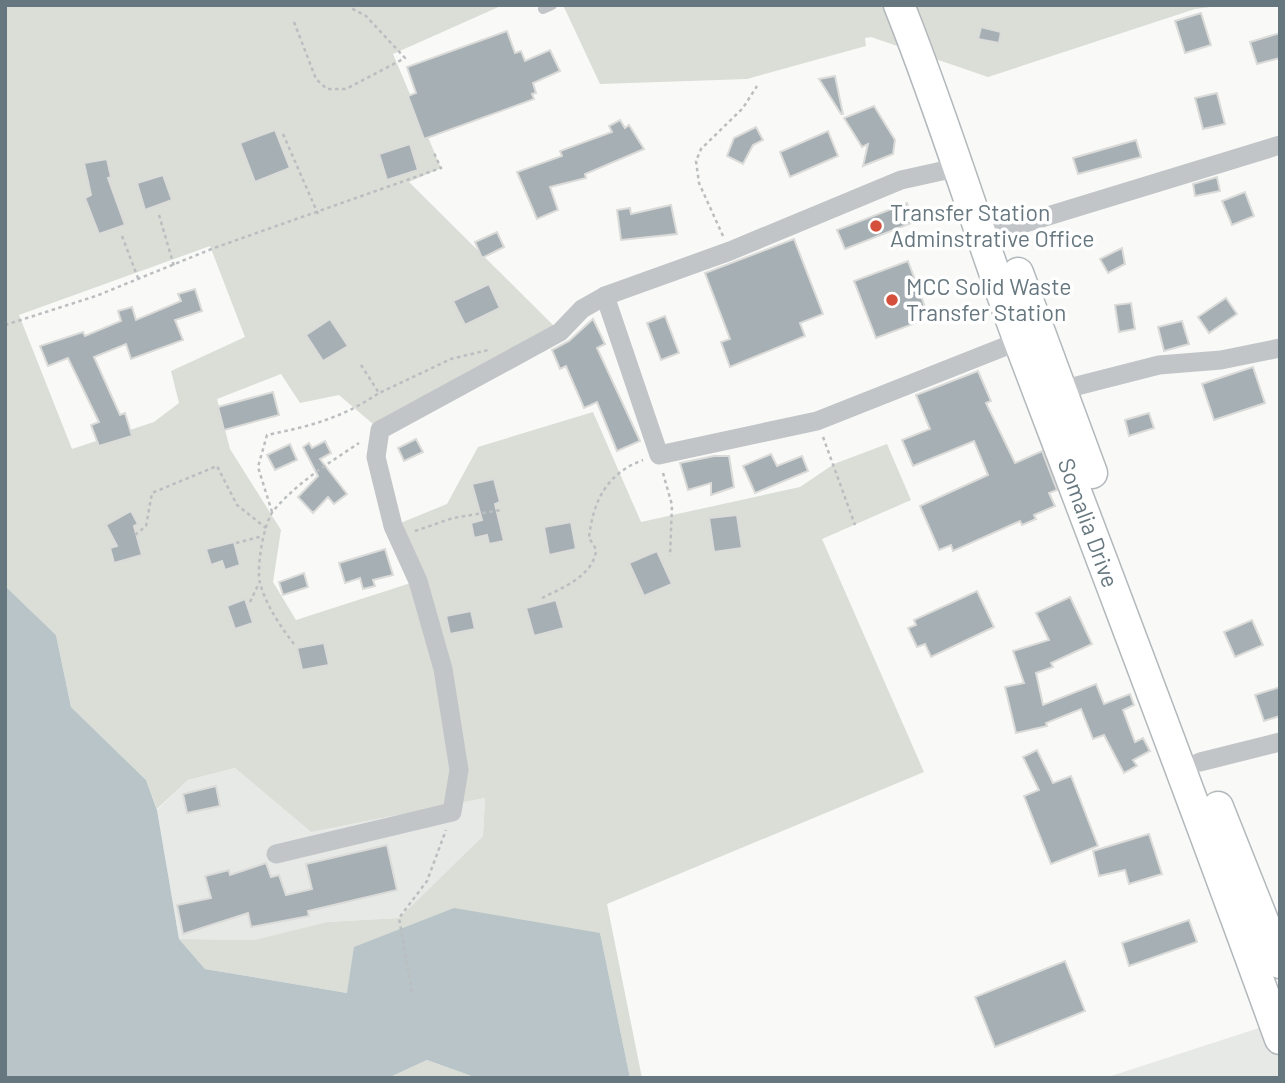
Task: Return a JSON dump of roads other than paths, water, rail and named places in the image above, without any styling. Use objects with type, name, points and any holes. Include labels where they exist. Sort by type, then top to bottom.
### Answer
[{"type":"main road","name":"Somalia Drive","points":[[899,5],[960,167],[1019,341],[1094,534],[1135,654],[1188,782],[1280,1039]]},
{"type":"main road","name":"Somalia Drive","points":[[917,5],[1061,390],[1146,629],[1280,963]]},
{"type":"street","points":[[1002,230],[1280,145]]},
{"type":"street","points":[[276,854],[452,812],[459,769],[443,669],[418,581],[396,531],[376,457],[380,430],[559,332],[582,309],[605,296],[730,251],[901,180],[960,167]]},
{"type":"street","points":[[605,296],[659,455],[817,421],[1019,341]]},
{"type":"street","points":[[1061,390],[1159,365],[1221,360],[1280,348]]},
{"type":"street","points":[[1200,762],[1280,742]]},
{"type":"place","name":"Transfer Station Adminstrative Office","points":[[876,226]]},
{"type":"place","name":"MCC Solid Waste Transfer Station","points":[[892,300]]}]
